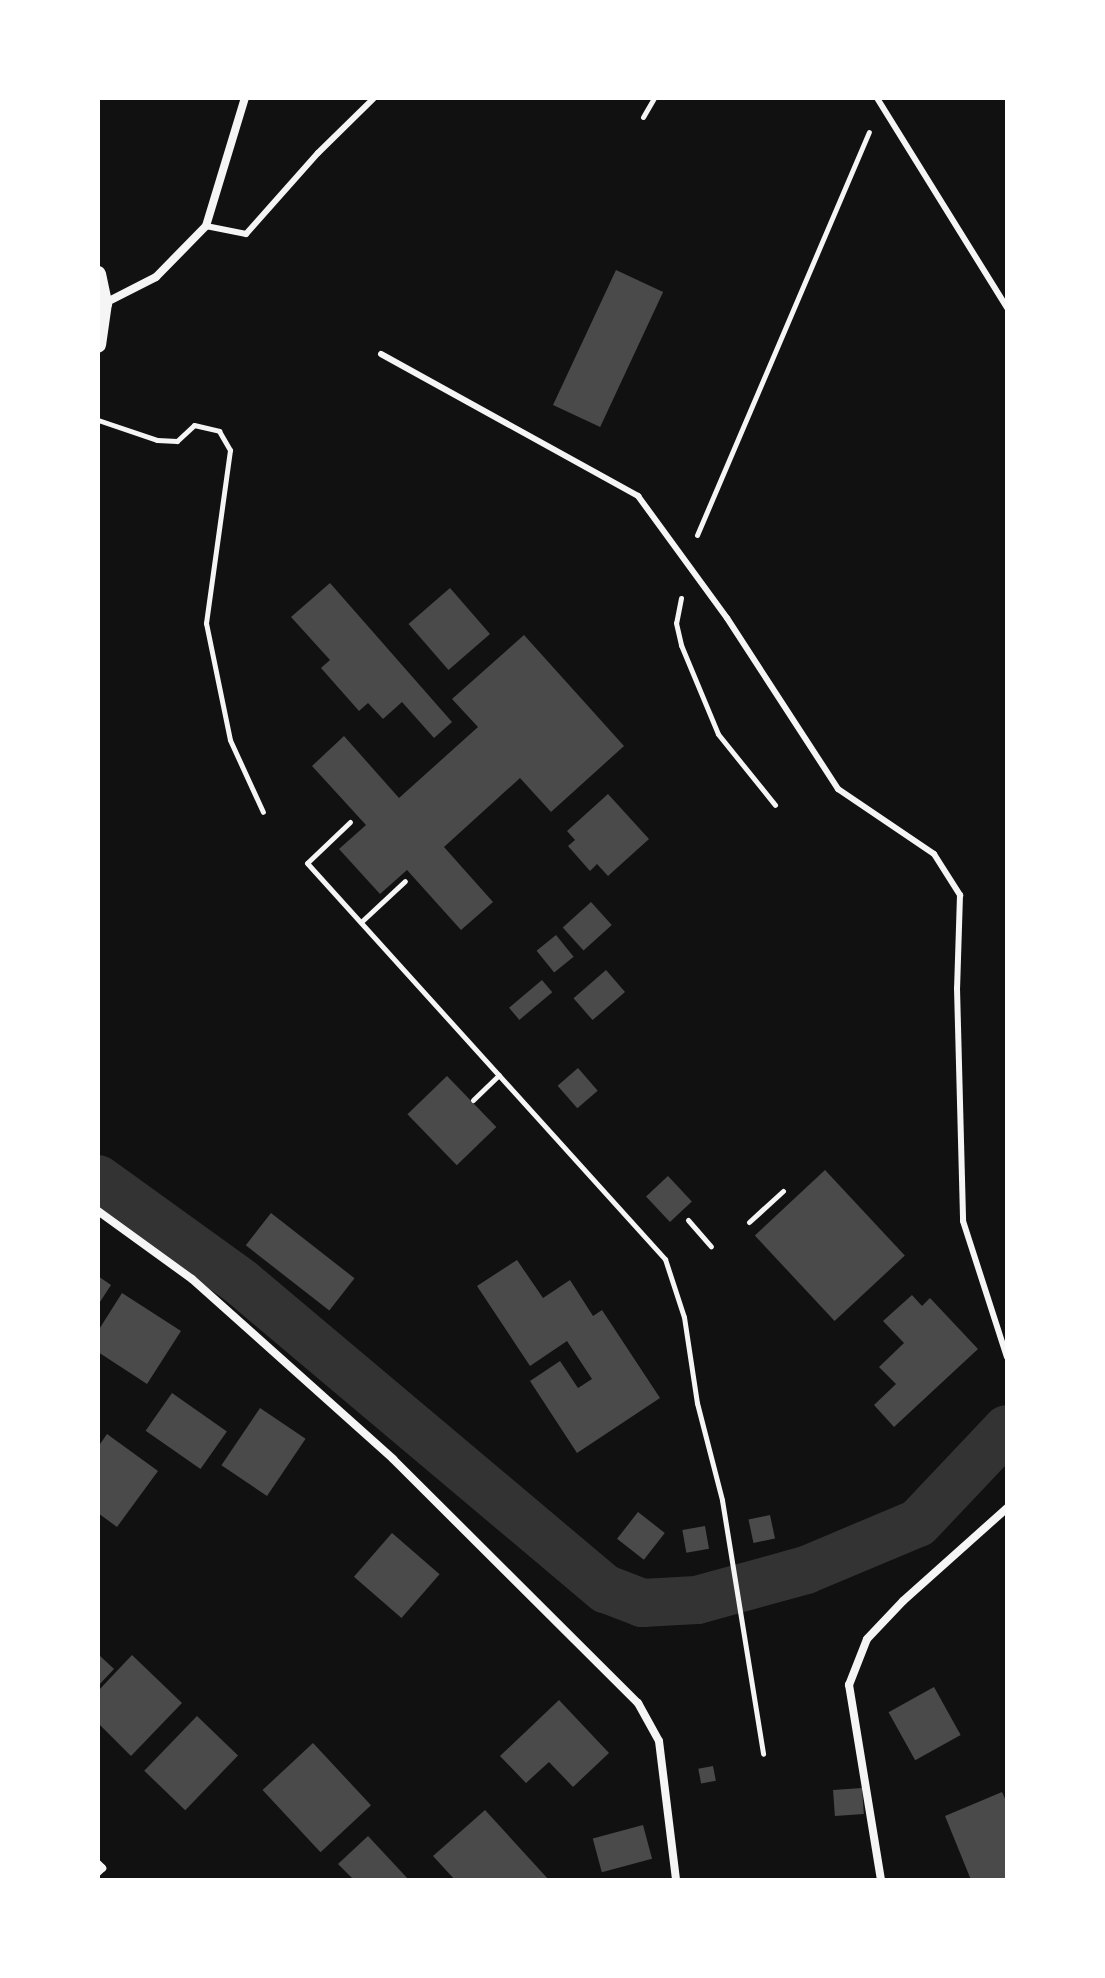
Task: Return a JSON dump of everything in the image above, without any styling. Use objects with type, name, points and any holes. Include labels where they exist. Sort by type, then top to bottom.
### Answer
[{"type":"main road","points":[[98,274],[104,303],[98,345]]},
{"type":"street","points":[[104,303],[156,277],[206,226],[245,98]]},
{"type":"street","points":[[98,1211],[192,1279],[393,1459],[638,1703],[659,1741],[676,1880]]},
{"type":"street","points":[[881,1880],[849,1685],[867,1639],[1007,1508]]},
{"type":"street","points":[[98,1864],[102,1868],[98,1872]]},
{"type":"lane","points":[[206,226],[246,234],[318,153],[374,98]]},
{"type":"lane","points":[[879,101],[1007,308]]},
{"type":"lane","points":[[381,354],[638,496],[688,564],[838,789],[934,854],[960,895],[957,988],[963,1221],[1007,1357]]},
{"type":"path","points":[[643,117],[654,98]]},
{"type":"path","points":[[775,805],[718,734],[681,645],[676,623],[692,547],[879,101]]},
{"type":"path","points":[[98,420],[157,440],[177,441],[194,425],[219,431],[230,450],[206,623],[230,740],[263,812]]},
{"type":"path","points":[[350,822],[307,863],[665,1259],[684,1317],[697,1403],[722,1500],[763,1754]]},
{"type":"path","points":[[361,922],[405,881]]},
{"type":"path","points":[[473,1100],[499,1075]]},
{"type":"path","points":[[749,1222],[783,1191]]},
{"type":"path","points":[[688,1220],[711,1246]]},
{"type":"building","points":[[616,270],[663,292],[600,427],[553,405]]},
{"type":"building","points":[[330,583],[452,722],[434,738],[402,702],[383,719],[368,703],[359,711],[321,668],[330,660],[291,617]]},
{"type":"building","points":[[450,588],[490,634],[449,670],[408,624]]},
{"type":"building","points":[[524,635],[624,746],[551,812],[520,778],[444,847],[493,902],[461,930],[407,870],[380,894],[339,849],[366,825],[312,766],[344,736],[399,798],[478,727],[452,699]]},
{"type":"building","points":[[608,794],[649,839],[608,876],[597,864],[590,871],[568,846],[575,840],[567,831]]},
{"type":"building","points":[[591,902],[612,925],[584,950],[563,927]]},
{"type":"building","points":[[556,935],[574,957],[554,972],[537,951]]},
{"type":"building","points":[[606,970],[625,992],[593,1020],[574,998]]},
{"type":"building","points":[[542,980],[552,992],[519,1020],[509,1008]]},
{"type":"building","points":[[578,1068],[598,1091],[577,1108],[558,1086]]},
{"type":"building","points":[[447,1076],[496,1127],[457,1165],[407,1114]]},
{"type":"building","points":[[825,1170],[905,1256],[835,1321],[755,1235]]},
{"type":"building","points":[[668,1176],[692,1202],[670,1222],[646,1196]]},
{"type":"building","points":[[271,1213],[355,1278],[329,1311],[246,1245]]},
{"type":"building","points":[[517,1260],[543,1298],[570,1280],[593,1316],[602,1310],[660,1398],[577,1453],[530,1381],[560,1361],[578,1388],[592,1379],[567,1341],[530,1366],[477,1286]]},
{"type":"building","points":[[98,1276],[111,1285],[98,1305]]},
{"type":"building","points":[[122,1293],[181,1331],[147,1384],[98,1352],[98,1331]]},
{"type":"building","points":[[912,1295],[922,1306],[930,1298],[978,1349],[894,1427],[874,1405],[896,1384],[879,1367],[904,1343],[883,1321]]},
{"type":"building","points":[[172,1393],[227,1431],[200,1469],[146,1431]]},
{"type":"building","points":[[260,1408],[306,1439],[267,1496],[221,1465]]},
{"type":"building","points":[[107,1434],[158,1471],[117,1527],[98,1513],[98,1447]]},
{"type":"building","points":[[638,1512],[665,1533],[644,1560],[617,1539]]},
{"type":"building","points":[[770,1515],[775,1538],[753,1543],[748,1520]]},
{"type":"building","points":[[705,1526],[709,1549],[686,1553],[682,1530]]},
{"type":"building","points":[[392,1533],[440,1574],[401,1618],[354,1577]]},
{"type":"building","points":[[98,1654],[114,1669],[98,1686]]},
{"type":"building","points":[[132,1655],[182,1703],[131,1756],[98,1723],[98,1691]]},
{"type":"building","points":[[934,1687],[961,1735],[915,1760],[889,1712]]},
{"type":"building","points":[[559,1700],[609,1753],[573,1787],[549,1762],[526,1783],[500,1756]]},
{"type":"building","points":[[197,1716],[238,1756],[185,1810],[144,1771]]},
{"type":"building","points":[[313,1743],[371,1805],[321,1852],[263,1790]]},
{"type":"building","points":[[713,1766],[716,1781],[701,1784],[698,1769]]},
{"type":"building","points":[[862,1788],[864,1814],[835,1816],[833,1790]]},
{"type":"building","points":[[1002,1792],[1007,1803],[1007,1880],[971,1880],[945,1816]]},
{"type":"building","points":[[485,1810],[549,1880],[455,1880],[433,1856]]},
{"type":"building","points":[[643,1825],[652,1859],[602,1872],[593,1838]]},
{"type":"building","points":[[368,1836],[409,1880],[354,1880],[338,1864]]},
{"type":"waterway","points":[[98,1179],[242,1283],[606,1589],[642,1603],[697,1600],[806,1570],[918,1523],[1007,1429]]}]
